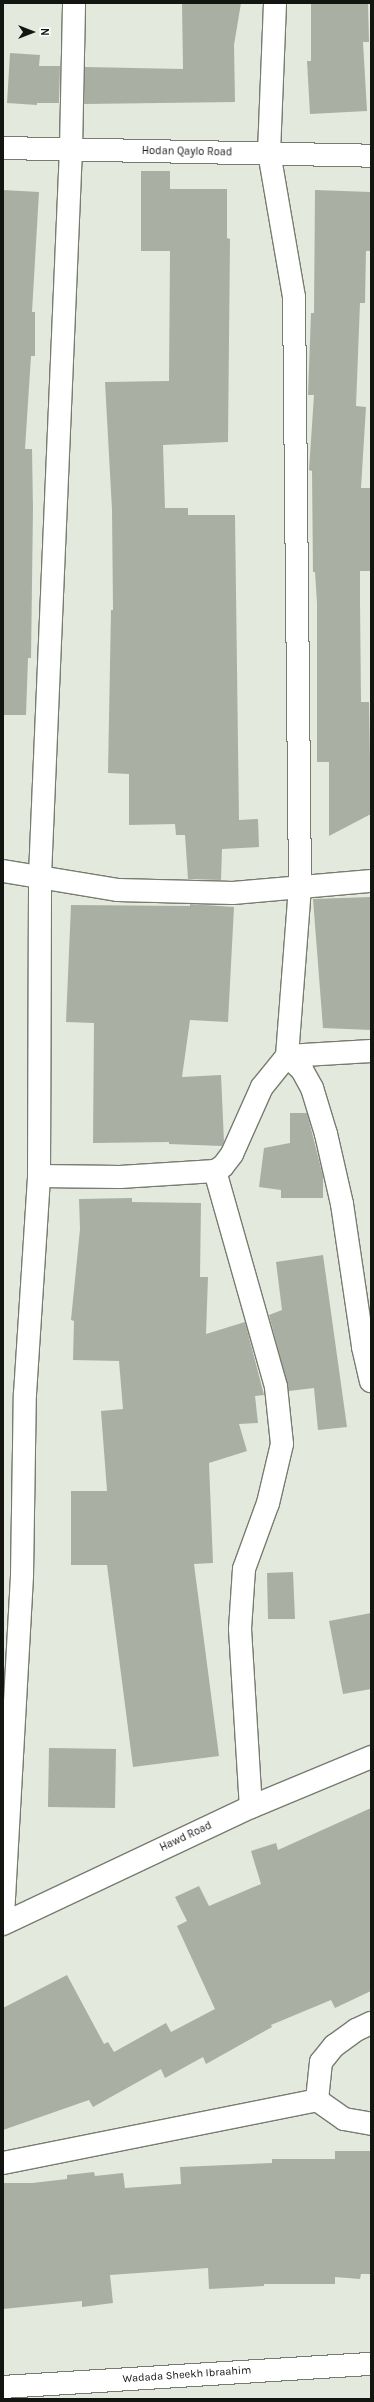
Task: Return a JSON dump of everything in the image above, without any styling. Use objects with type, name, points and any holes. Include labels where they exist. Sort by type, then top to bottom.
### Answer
[{"type":"street","points":[[3,1916],[22,1575],[25,1394],[39,1176],[40,876],[70,150],[74,3]]},
{"type":"street","points":[[39,1176],[120,1177],[215,1171],[223,1166],[232,1154],[241,1128],[262,1086],[287,1056],[300,888],[294,297],[269,153],[275,3]]},
{"type":"street","name":"Hodan Qaylo Road","points":[[3,148],[371,156]]},
{"type":"street","points":[[3,871],[118,890],[233,893],[371,881]]},
{"type":"street","points":[[287,1056],[371,1051]]},
{"type":"street","points":[[287,1056],[302,1070],[312,1088],[326,1134],[342,1204],[363,1347],[371,1381]]},
{"type":"street","points":[[215,1171],[276,1387],[282,1444],[268,1503],[244,1569],[240,1629],[250,1807]]},
{"type":"street","name":"Hawd Road","points":[[3,1924],[250,1807],[371,1757]]},
{"type":"street","points":[[317,2100],[321,2062],[334,2046],[356,2030],[371,2024]]},
{"type":"street","points":[[3,2163],[317,2100],[344,2119],[371,2124]]},
{"type":"street","name":"Wadada Sheekh Ibraahim","points":[[3,2387],[371,2364]]},
{"type":"building","points":[[182,3],[241,3],[234,45],[235,102],[84,104],[85,67],[183,69]]},
{"type":"building","points":[[311,3],[368,3],[369,42],[363,42],[367,111],[310,114],[307,61],[311,61]]},
{"type":"building","points":[[10,53],[40,55],[39,66],[60,66],[59,103],[37,103],[37,105],[7,103]]},
{"type":"building","points":[[141,171],[170,171],[170,189],[227,189],[227,238],[230,239],[228,442],[163,445],[165,508],[188,508],[188,515],[235,515],[239,820],[258,819],[259,847],[222,849],[221,880],[188,879],[185,835],[176,835],[175,824],[129,825],[129,774],[108,773],[111,610],[113,610],[112,510],[105,382],[169,381],[170,251],[141,251]]},
{"type":"building","points":[[3,190],[39,192],[32,312],[35,312],[35,356],[31,356],[25,449],[32,449],[33,509],[31,658],[28,658],[26,715],[3,715]]},
{"type":"building","points":[[315,190],[371,192],[371,251],[366,251],[365,303],[360,303],[356,406],[366,407],[361,488],[370,488],[370,571],[360,571],[360,602],[361,702],[369,702],[371,814],[329,836],[329,762],[317,762],[317,603],[315,572],[313,572],[312,471],[309,470],[314,395],[308,395],[311,313],[314,313]]},
{"type":"building","points":[[371,897],[371,1030],[323,1028],[313,899]]},
{"type":"building","points":[[190,904],[234,907],[228,1022],[190,1020],[182,1077],[221,1075],[224,1142],[222,1146],[169,1144],[169,1142],[93,1143],[94,1023],[66,1022],[71,905],[190,906]]},
{"type":"building","points":[[290,1113],[307,1113],[323,1176],[323,1198],[281,1198],[281,1190],[259,1187],[264,1148],[290,1143]]},
{"type":"building","points":[[132,1198],[132,1202],[201,1203],[200,1277],[208,1277],[206,1334],[245,1322],[264,1395],[255,1396],[258,1423],[239,1424],[247,1451],[209,1463],[213,1563],[194,1564],[219,1756],[133,1767],[107,1565],[71,1565],[71,1491],[107,1491],[101,1411],[123,1409],[119,1361],[73,1360],[74,1321],[71,1320],[80,1229],[79,1199]]},
{"type":"building","points":[[323,1255],[347,1427],[318,1430],[314,1388],[289,1391],[269,1315],[282,1310],[276,1262]]},
{"type":"building","points":[[293,1572],[295,1619],[268,1619],[267,1573]]},
{"type":"building","points":[[371,1613],[371,1689],[343,1694],[329,1621]]},
{"type":"building","points":[[49,1748],[116,1749],[115,1808],[48,1807]]},
{"type":"building","points":[[371,1808],[371,1991],[335,2008],[331,2000],[271,2025],[272,2027],[206,2064],[203,2057],[165,2078],[161,2069],[93,2107],[89,2100],[3,2130],[3,2008],[67,1975],[104,2044],[108,2042],[114,2052],[166,2023],[171,2032],[215,2009],[177,1926],[187,1921],[175,1897],[199,1886],[209,1906],[261,1884],[251,1851],[276,1843],[278,1850]]},
{"type":"building","points":[[335,2151],[371,2151],[371,2274],[361,2274],[360,2279],[335,2277],[335,2284],[264,2284],[264,2286],[209,2289],[208,2268],[110,2275],[113,2303],[82,2307],[82,2301],[3,2309],[3,2183],[32,2183],[67,2179],[67,2175],[94,2172],[95,2176],[123,2173],[125,2188],[181,2184],[180,2167],[272,2163],[272,2159],[335,2159]]}]
